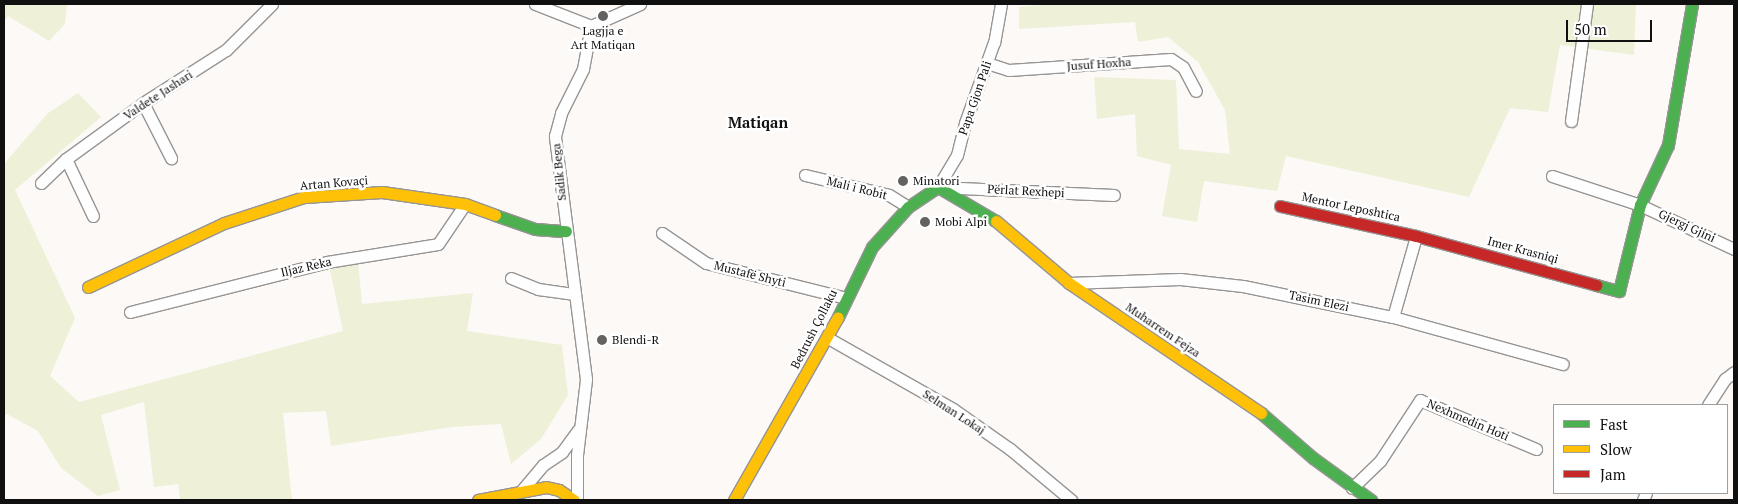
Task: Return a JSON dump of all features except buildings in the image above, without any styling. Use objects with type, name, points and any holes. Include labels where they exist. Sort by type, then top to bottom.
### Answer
[{"type":"street","name":"Valdete Jashari","points":[[41,183],[66,159],[143,103],[226,50],[272,4]]},
{"type":"street","points":[[535,4],[592,26],[640,4]]},
{"type":"street","name":"Papa Gjon Pali","points":[[938,187],[957,155],[965,123],[987,63],[1001,4]]},
{"type":"street","points":[[1571,121],[1587,4]]},
{"type":"street","name":"Imer Krasniqi","points":[[1416,236],[1619,291],[1640,205],[1668,145],[1692,4]]},
{"type":"street","name":"Sadik Bega","points":[[576,500],[579,428],[586,379],[555,136],[561,113],[583,69],[592,26]]},
{"type":"street","name":"Jusuf Hoxha","points":[[987,63],[1009,70],[1171,59],[1183,67],[1196,91]]},
{"type":"street","points":[[143,103],[171,158]]},
{"type":"street","points":[[66,159],[93,216]]},
{"type":"street","name":"Mali i Robit","points":[[805,175],[889,195],[908,207]]},
{"type":"street","points":[[1552,176],[1640,205]]},
{"type":"street","name":"Përlat Rexhepi","points":[[938,187],[1114,195]]},
{"type":"street","name":"Bedrush Çollaku","points":[[734,500],[828,338],[872,247],[908,207],[938,187]]},
{"type":"street","name":"Muharrem Fejza","points":[[938,187],[986,212],[1069,283],[1275,422],[1313,458],[1371,500]]},
{"type":"street","name":"Artan Kovaçi","points":[[88,287],[224,223],[304,197],[382,192],[465,204],[535,229],[566,230]]},
{"type":"street","name":"Iljaz Reka","points":[[130,312],[327,262],[438,244],[465,204]]},
{"type":"street","name":"Gjergj Gjini","points":[[1640,205],[1734,248]]},
{"type":"street","name":"Mentor Leposhtica","points":[[1280,206],[1416,236]]},
{"type":"street","name":"Mustafë Shyti","points":[[662,233],[706,263],[846,298]]},
{"type":"street","points":[[1393,317],[1416,236]]},
{"type":"street","points":[[511,278],[538,289],[575,294]]},
{"type":"street","name":"Tasim Elezi","points":[[1069,283],[1189,280],[1273,291],[1393,317],[1563,364]]},
{"type":"street","name":"Selman Lokaj","points":[[828,338],[953,409],[1010,449],[1071,500]]},
{"type":"street","points":[[1709,404],[1725,379],[1734,372]]},
{"type":"street","name":"Nexhmedin Hoti","points":[[1352,488],[1380,461],[1420,400],[1536,449]]},
{"type":"street","name":"Sadik Bega","points":[[522,490],[543,465],[562,452],[579,428]]},
{"type":"street","points":[[478,500],[522,490],[546,487],[559,490],[576,500]]},
{"type":"green space","points":[[4,4],[67,4],[65,24],[49,41],[8,16],[4,22]]},
{"type":"green space","points":[[1052,4],[1636,4],[1634,55],[1560,45],[1548,112],[1510,108],[1469,197],[1286,156],[1277,191],[1204,181],[1197,222],[1162,216],[1171,165],[1137,156],[1135,114],[1097,119],[1094,77],[1176,80],[1179,149],[1230,154],[1225,110],[1198,62],[1168,37],[1138,42],[1135,22],[1019,29],[1019,7]]},
{"type":"green space","points":[[78,93],[101,117],[15,190],[75,318],[50,376],[79,402],[343,331],[330,270],[358,262],[362,304],[473,293],[467,331],[562,345],[568,395],[541,439],[511,464],[501,424],[452,427],[331,446],[326,411],[283,413],[292,500],[180,500],[178,484],[154,487],[144,402],[101,415],[120,490],[98,496],[61,468],[38,431],[7,414],[4,416],[4,164],[47,114]]},
{"type":"traffic: fast","points":[[1596,285],[1619,291],[1640,205],[1668,145],[1692,4]]},
{"type":"traffic: fast","points":[[838,317],[872,247],[908,207],[938,187],[996,221]]},
{"type":"traffic: fast","points":[[495,215],[535,229],[566,231]]},
{"type":"traffic: fast","points":[[1261,413],[1313,458],[1371,500]]},
{"type":"traffic: slow","points":[[88,287],[224,223],[304,197],[382,192],[465,204],[495,215]]},
{"type":"traffic: slow","points":[[996,221],[1069,283],[1261,413]]},
{"type":"traffic: slow","points":[[734,500],[838,317]]},
{"type":"traffic: slow","points":[[478,500],[546,487],[559,490],[574,500]]},
{"type":"traffic: jam","points":[[1280,206],[1416,236],[1596,285]]},
{"type":"place","name":"Lagjja e Art Matiqan","points":[[603,16]]},
{"type":"place","name":"Minatori","points":[[903,181]]},
{"type":"place","name":"Mobi Alpi","points":[[925,222]]},
{"type":"place","name":"Blendi-R","points":[[602,340]]},
{"type":"district","name":"Matiqan","points":[[758,123]]}]
